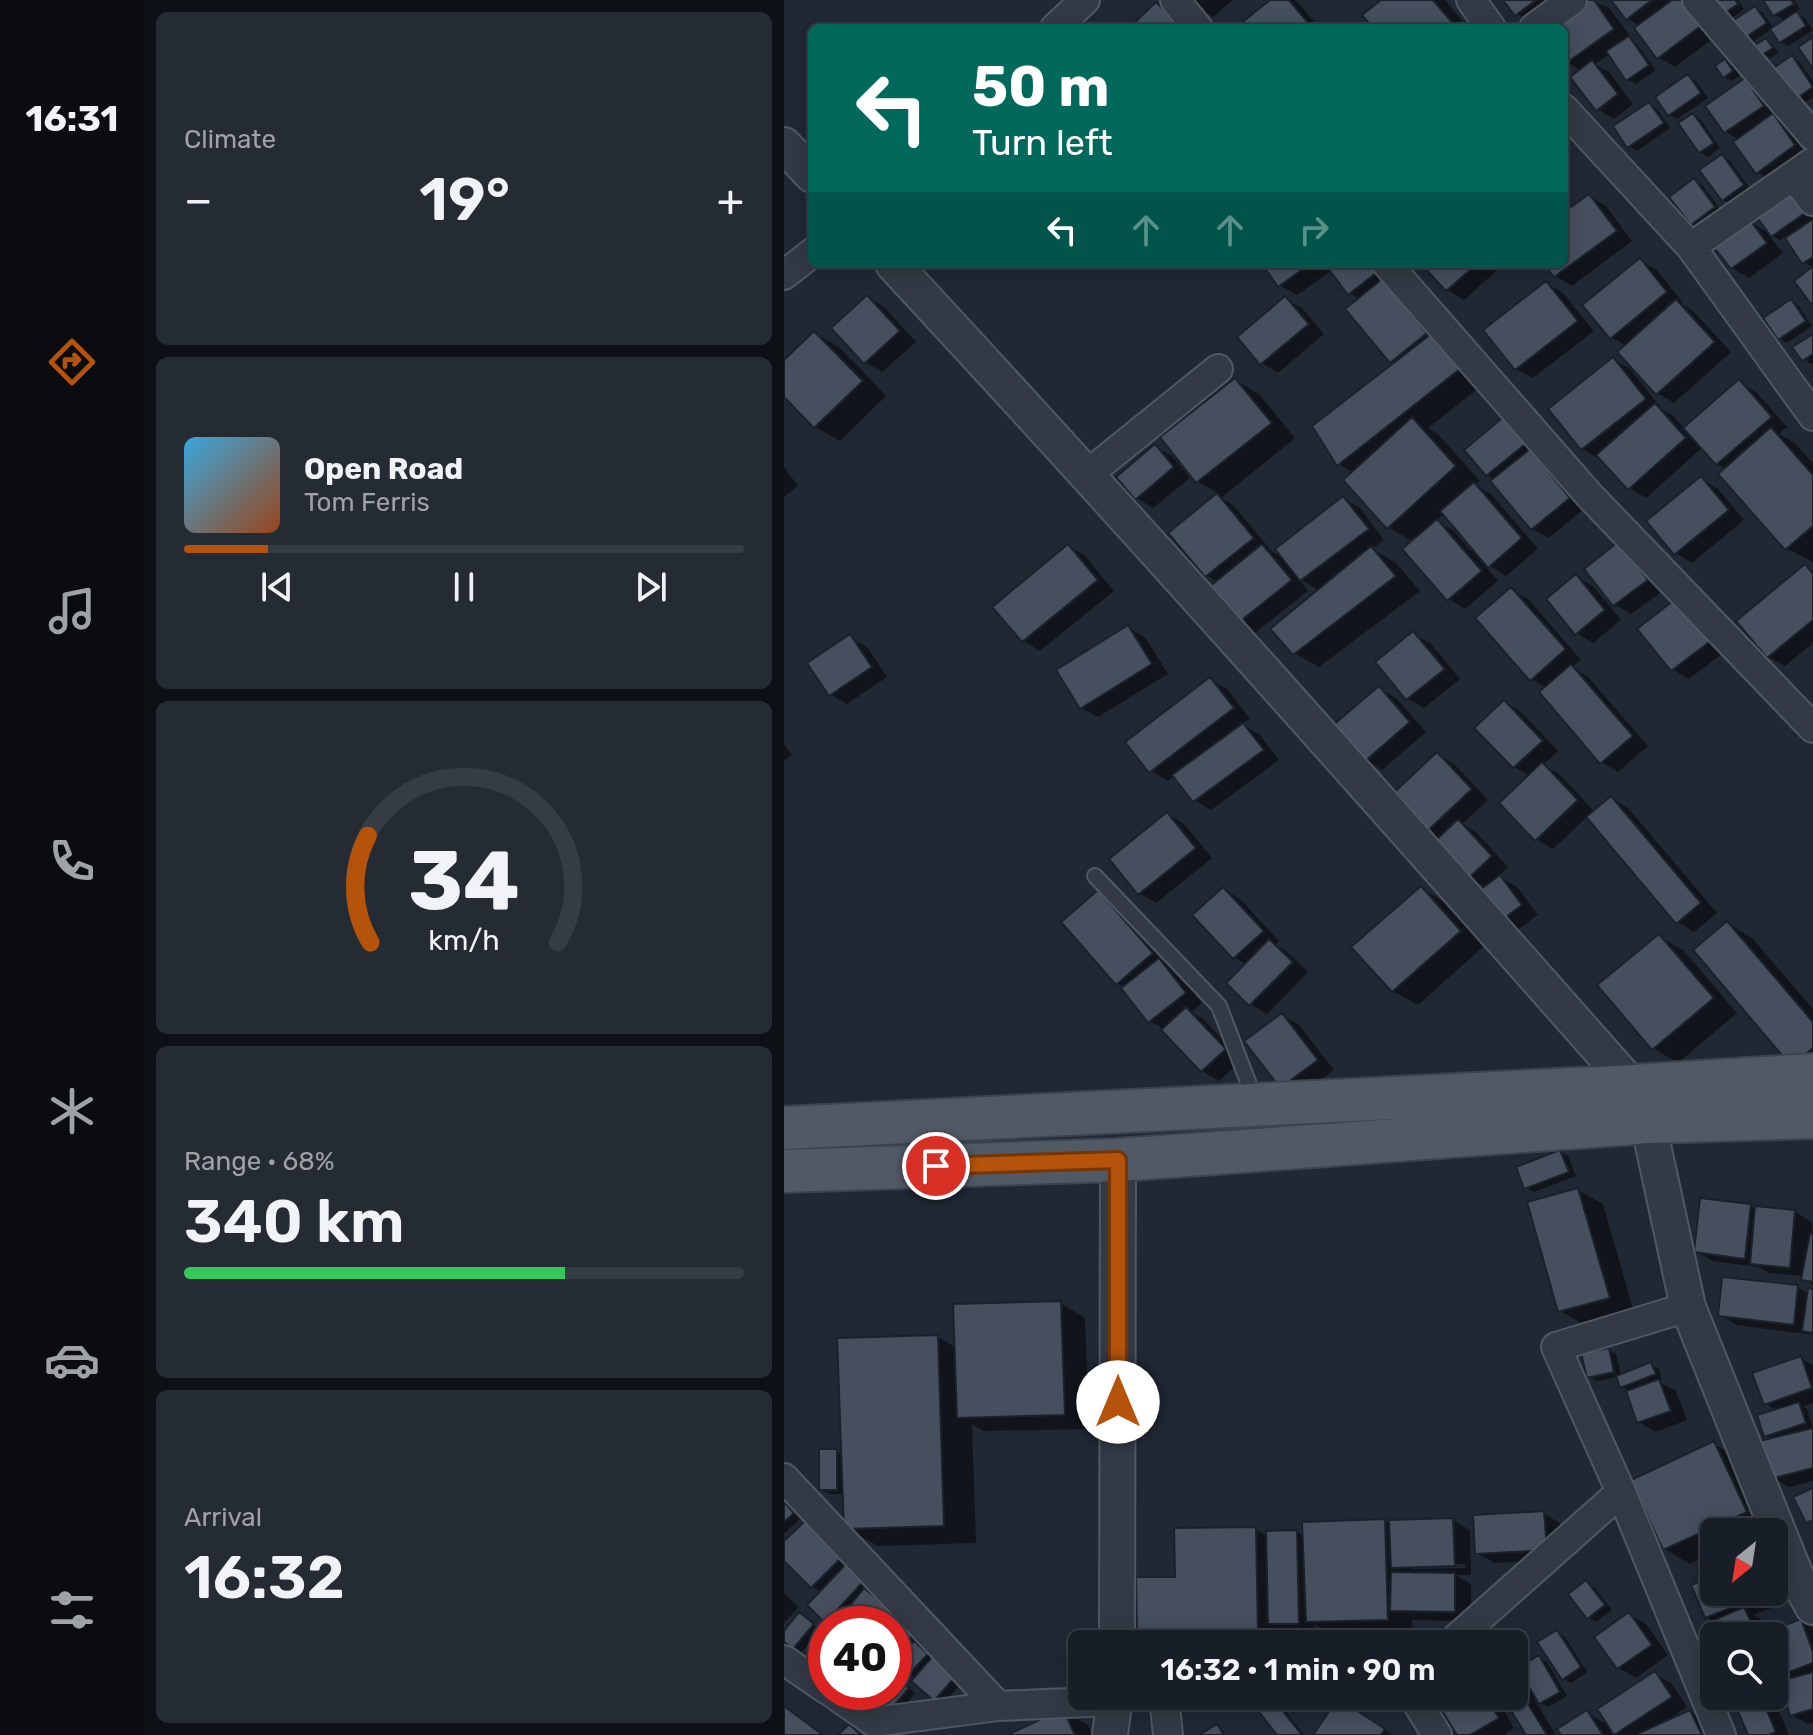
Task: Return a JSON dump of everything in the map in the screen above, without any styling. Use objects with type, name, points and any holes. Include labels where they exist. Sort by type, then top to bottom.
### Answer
[{"type":"main road","points":[[784,1171],[1118,1160],[1640,1104],[1813,1075]]},
{"type":"main road","points":[[784,1128],[1257,1104],[1640,1104],[1813,1117]]},
{"type":"street","points":[[1059,24],[1085,0]]},
{"type":"street","points":[[1175,0],[1195,24]]},
{"type":"street","points":[[1471,0],[1488,24]]},
{"type":"street","points":[[1539,24],[1572,0]]},
{"type":"street","points":[[1697,0],[1813,136]]},
{"type":"street","points":[[1568,113],[1691,247],[1813,416]]},
{"type":"street","points":[[784,145],[808,171]]},
{"type":"street","points":[[1691,247],[1803,169],[1813,201]]},
{"type":"street","points":[[784,275],[808,256]]},
{"type":"street","points":[[897,268],[1088,474],[1640,1104],[1688,1307],[1796,1576],[1813,1607]]},
{"type":"street","points":[[1390,268],[1589,495],[1813,728]]},
{"type":"street","points":[[1088,474],[1218,369]]},
{"type":"street","points":[[1117,1630],[1118,1160]]},
{"type":"street","points":[[1688,1307],[1556,1347],[1621,1492],[1721,1735]]},
{"type":"street","points":[[784,1478],[998,1706]]},
{"type":"street","points":[[1466,1630],[1621,1492]]},
{"type":"street","points":[[784,1660],[808,1676]]},
{"type":"street","points":[[855,1710],[880,1728],[998,1706],[1068,1701]]},
{"type":"street","points":[[1110,1735],[1113,1710]]},
{"type":"street","points":[[1165,1710],[1168,1735]]},
{"type":"street","points":[[1422,1710],[1437,1735]]},
{"type":"lane","points":[[1095,876],[1219,1006],[1257,1104]]},
{"type":"building","points":[[1270,0],[1289,0],[1309,24],[1240,24]]},
{"type":"building","points":[[1381,0],[1433,0],[1454,24],[1370,24],[1362,15]]},
{"type":"building","points":[[1503,0],[1536,0],[1515,16]]},
{"type":"building","points":[[1586,0],[1594,0],[1614,29],[1568,62],[1568,24],[1552,24]]},
{"type":"building","points":[[1611,0],[1652,0],[1626,20]]},
{"type":"building","points":[[1672,0],[1683,0],[1702,25],[1657,59],[1634,28]]},
{"type":"building","points":[[1712,0],[1735,0],[1738,4],[1722,15]]},
{"type":"building","points":[[1763,0],[1791,0],[1794,4],[1773,16]]},
{"type":"building","points":[[1156,2],[1177,24],[1133,24]]},
{"type":"building","points":[[1755,6],[1767,23],[1743,39],[1731,22]]},
{"type":"building","points":[[1797,11],[1806,26],[1779,43],[1770,29]]},
{"type":"building","points":[[1629,36],[1649,65],[1626,81],[1606,51]]},
{"type":"building","points":[[1813,37],[1813,69],[1798,47]]},
{"type":"building","points":[[1766,38],[1773,48],[1762,55],[1755,45]]},
{"type":"building","points":[[1792,55],[1813,87],[1793,101],[1771,70]]},
{"type":"building","points":[[1725,59],[1733,71],[1723,78],[1715,66]]},
{"type":"building","points":[[1592,60],[1618,94],[1596,111],[1570,77]]},
{"type":"building","points":[[1688,74],[1701,93],[1668,116],[1655,97]]},
{"type":"building","points":[[1745,78],[1764,106],[1724,133],[1705,106]]},
{"type":"building","points":[[1649,102],[1664,123],[1627,148],[1613,126]]},
{"type":"building","points":[[1693,113],[1714,143],[1699,153],[1678,123]]},
{"type":"building","points":[[1773,113],[1795,145],[1756,174],[1733,142]]},
{"type":"building","points":[[1722,154],[1744,185],[1722,201],[1699,170]]},
{"type":"building","points":[[1694,178],[1715,207],[1691,225],[1669,197]]},
{"type":"building","points":[[1589,194],[1617,231],[1568,267],[1568,209]]},
{"type":"building","points":[[1791,194],[1805,213],[1771,237],[1757,217]]},
{"type":"building","points":[[1813,219],[1813,257],[1802,264],[1785,238]]},
{"type":"building","points":[[1750,220],[1767,243],[1731,269],[1713,246]]},
{"type":"building","points":[[1640,258],[1667,292],[1610,339],[1582,305]]},
{"type":"building","points":[[1813,266],[1813,303],[1811,304],[1794,281]]},
{"type":"building","points":[[1265,268],[1304,268],[1278,287]]},
{"type":"building","points":[[1328,268],[1372,268],[1376,273],[1348,295]]},
{"type":"building","points":[[1425,268],[1472,268],[1446,291]]},
{"type":"building","points":[[1547,268],[1566,268],[1554,277]]},
{"type":"building","points":[[1382,279],[1427,333],[1390,363],[1345,309]]},
{"type":"building","points":[[1546,281],[1578,321],[1515,370],[1483,330]]},
{"type":"building","points":[[867,295],[900,331],[864,364],[831,328]]},
{"type":"building","points":[[1285,296],[1309,324],[1260,365],[1237,337]]},
{"type":"building","points":[[1676,299],[1715,342],[1656,395],[1617,352]]},
{"type":"building","points":[[1791,299],[1806,321],[1778,340],[1763,318]]},
{"type":"building","points":[[814,331],[863,381],[814,428],[784,397],[784,360]]},
{"type":"building","points":[[1435,331],[1465,365],[1337,466],[1312,426]]},
{"type":"building","points":[[1813,334],[1813,354],[1802,361],[1792,347]]},
{"type":"building","points":[[1613,357],[1646,399],[1581,450],[1548,409]]},
{"type":"building","points":[[1235,378],[1272,423],[1196,483],[1160,437]]},
{"type":"building","points":[[1739,379],[1772,417],[1716,465],[1683,428]]},
{"type":"building","points":[[1655,403],[1686,438],[1628,490],[1596,455]]},
{"type":"building","points":[[1507,414],[1529,441],[1486,476],[1464,450]]},
{"type":"building","points":[[1412,417],[1456,466],[1387,529],[1343,480]]},
{"type":"building","points":[[1771,427],[1813,475],[1813,526],[1785,550],[1718,474]]},
{"type":"building","points":[[1155,444],[1174,467],[1135,500],[1116,477]]},
{"type":"building","points":[[1530,449],[1570,498],[1531,530],[1490,481]]},
{"type":"building","points":[[1701,476],[1729,510],[1674,555],[1646,521]]},
{"type":"building","points":[[1474,482],[1522,538],[1488,568],[1440,511]]},
{"type":"building","points":[[1217,493],[1254,538],[1205,577],[1168,533]]},
{"type":"building","points":[[1343,496],[1369,529],[1300,581],[1275,549]]},
{"type":"building","points":[[1437,519],[1482,571],[1447,601],[1402,549]]},
{"type":"building","points":[[1618,542],[1648,580],[1613,606],[1584,569]]},
{"type":"building","points":[[1068,544],[1098,580],[1022,642],[992,607]]},
{"type":"building","points":[[1262,544],[1292,580],[1233,627],[1204,591]]},
{"type":"building","points":[[1371,546],[1396,576],[1293,655],[1270,629]]},
{"type":"building","points":[[1805,564],[1813,574],[1813,620],[1767,658],[1736,621]]},
{"type":"building","points":[[1576,574],[1605,610],[1575,635],[1546,599]]},
{"type":"building","points":[[1511,587],[1566,649],[1530,681],[1475,618]]},
{"type":"building","points":[[1678,597],[1712,640],[1671,671],[1637,629]]},
{"type":"building","points":[[1128,625],[1152,664],[1080,709],[1056,670]]},
{"type":"building","points":[[1413,631],[1445,669],[1406,700],[1375,662]]},
{"type":"building","points":[[850,634],[872,667],[829,696],[807,663]]},
{"type":"building","points":[[1571,664],[1633,736],[1600,764],[1539,692]]},
{"type":"building","points":[[1210,677],[1234,708],[1149,773],[1125,742]]},
{"type":"building","points":[[1379,686],[1410,722],[1364,762],[1332,726]]},
{"type":"building","points":[[1504,700],[1543,741],[1513,768],[1474,728]]},
{"type":"building","points":[[1243,723],[1264,750],[1193,802],[1172,775]]},
{"type":"building","points":[[1437,752],[1472,789],[1420,838],[1385,801]]},
{"type":"building","points":[[1542,762],[1578,800],[1535,841],[1499,803]]},
{"type":"building","points":[[1611,796],[1701,903],[1676,924],[1586,817]]},
{"type":"building","points":[[1167,812],[1196,848],[1138,895],[1109,859]]},
{"type":"building","points":[[1458,819],[1492,856],[1468,879],[1434,842]]},
{"type":"building","points":[[1500,875],[1522,905],[1495,925],[1473,895]]},
{"type":"building","points":[[1421,886],[1461,931],[1392,992],[1351,947]]},
{"type":"building","points":[[1223,887],[1264,931],[1233,959],[1192,915]]},
{"type":"building","points":[[1098,890],[1153,953],[1116,985],[1061,922]]},
{"type":"building","points":[[1727,921],[1813,1022],[1813,1048],[1791,1066],[1693,950]]},
{"type":"building","points":[[1659,934],[1714,998],[1652,1050],[1597,985]]},
{"type":"building","points":[[1269,939],[1293,962],[1249,1006],[1226,983]]},
{"type":"building","points":[[1159,958],[1186,993],[1148,1023],[1121,988]]},
{"type":"building","points":[[1186,1007],[1226,1049],[1201,1072],[1161,1030]]},
{"type":"building","points":[[1282,1013],[1318,1060],[1280,1088],[1244,1041]]},
{"type":"building","points":[[1560,1150],[1569,1172],[1524,1189],[1516,1167]]},
{"type":"building","points":[[1578,1188],[1610,1298],[1558,1312],[1527,1202]]},
{"type":"building","points":[[1700,1198],[1751,1204],[1745,1259],[1694,1252]]},
{"type":"building","points":[[1755,1206],[1795,1210],[1790,1268],[1750,1264]]},
{"type":"building","points":[[1810,1233],[1813,1234],[1813,1282],[1801,1280]]},
{"type":"building","points":[[1722,1277],[1798,1285],[1794,1325],[1718,1316]]},
{"type":"building","points":[[1808,1288],[1813,1289],[1813,1333],[1802,1331]]},
{"type":"building","points":[[1061,1301],[1065,1415],[957,1418],[953,1304]]},
{"type":"building","points":[[938,1335],[944,1526],[844,1529],[837,1338]]},
{"type":"building","points":[[1609,1348],[1614,1372],[1587,1378],[1581,1353]]},
{"type":"building","points":[[1801,1356],[1812,1388],[1764,1405],[1752,1373]]},
{"type":"building","points":[[1651,1362],[1656,1374],[1620,1388],[1616,1376]]},
{"type":"building","points":[[1659,1379],[1671,1411],[1637,1423],[1626,1391]]},
{"type":"building","points":[[1799,1402],[1806,1423],[1764,1437],[1757,1415]]},
{"type":"building","points":[[1813,1428],[1813,1468],[1770,1479],[1760,1441]]},
{"type":"building","points":[[1714,1441],[1747,1512],[1734,1518],[1700,1518],[1700,1533],[1663,1550],[1631,1480]]},
{"type":"building","points":[[819,1449],[837,1449],[837,1490],[819,1490]]},
{"type":"building","points":[[1813,1488],[1813,1520],[1806,1523],[1793,1497]]},
{"type":"building","points":[[784,1502],[794,1513],[784,1522]]},
{"type":"building","points":[[1544,1511],[1547,1550],[1475,1554],[1473,1515]]},
{"type":"building","points":[[1453,1518],[1455,1566],[1391,1568],[1389,1520]]},
{"type":"building","points":[[1385,1519],[1388,1620],[1306,1622],[1302,1522]]},
{"type":"building","points":[[806,1520],[843,1556],[811,1588],[784,1561],[784,1541]]},
{"type":"building","points":[[1256,1527],[1258,1630],[1137,1630],[1136,1577],[1175,1577],[1174,1528]]},
{"type":"building","points":[[1297,1530],[1299,1624],[1268,1624],[1266,1531]]},
{"type":"building","points":[[845,1565],[863,1582],[841,1606],[807,1605]]},
{"type":"building","points":[[1391,1572],[1455,1573],[1455,1612],[1390,1611]]},
{"type":"building","points":[[1586,1580],[1605,1605],[1587,1619],[1568,1594]]},
{"type":"building","points":[[1700,1581],[1700,1606],[1736,1606],[1705,1618],[1691,1585]]},
{"type":"building","points":[[864,1588],[886,1606],[850,1606]]},
{"type":"building","points":[[1744,1607],[1751,1622],[1709,1622]]},
{"type":"building","points":[[799,1612],[808,1619],[808,1631],[793,1649],[784,1642],[784,1631]]},
{"type":"building","points":[[1629,1612],[1652,1645],[1617,1669],[1594,1637]]},
{"type":"building","points":[[1801,1619],[1813,1652],[1813,1663],[1788,1673],[1788,1624]]},
{"type":"building","points":[[1557,1630],[1581,1667],[1562,1680],[1537,1642]]},
{"type":"building","points":[[914,1641],[928,1654],[912,1671]]},
{"type":"building","points":[[1539,1655],[1560,1692],[1539,1704],[1528,1685],[1528,1662]]},
{"type":"building","points":[[932,1657],[955,1677],[934,1701],[912,1680]]},
{"type":"building","points":[[1655,1671],[1672,1697],[1614,1735],[1597,1709]]},
{"type":"building","points":[[1813,1672],[1813,1709],[1790,1716],[1788,1679]]},
{"type":"building","points":[[1528,1704],[1547,1735],[1526,1735],[1511,1710],[1528,1710]]},
{"type":"building","points":[[784,1706],[823,1735],[784,1735]]},
{"type":"building","points":[[1063,1709],[1075,1735],[1007,1735]]},
{"type":"building","points":[[1258,1710],[1282,1710],[1302,1735],[1277,1735]]},
{"type":"building","points":[[1330,1710],[1356,1710],[1385,1729],[1381,1735],[1313,1735]]},
{"type":"building","points":[[1442,1710],[1494,1710],[1499,1718],[1470,1735],[1457,1735]]},
{"type":"building","points":[[1587,1710],[1603,1735],[1561,1735],[1557,1729]]},
{"type":"building","points":[[1690,1710],[1702,1735],[1639,1733]]},
{"type":"building","points":[[1737,1710],[1767,1710],[1776,1732],[1748,1735]]},
{"type":"building","points":[[849,1724],[861,1735],[838,1735]]},
{"type":"building","points":[[1217,1724],[1224,1735],[1199,1735]]},
{"type":"route","points":[[936,1166],[1118,1160],[1118,1402]]}]
